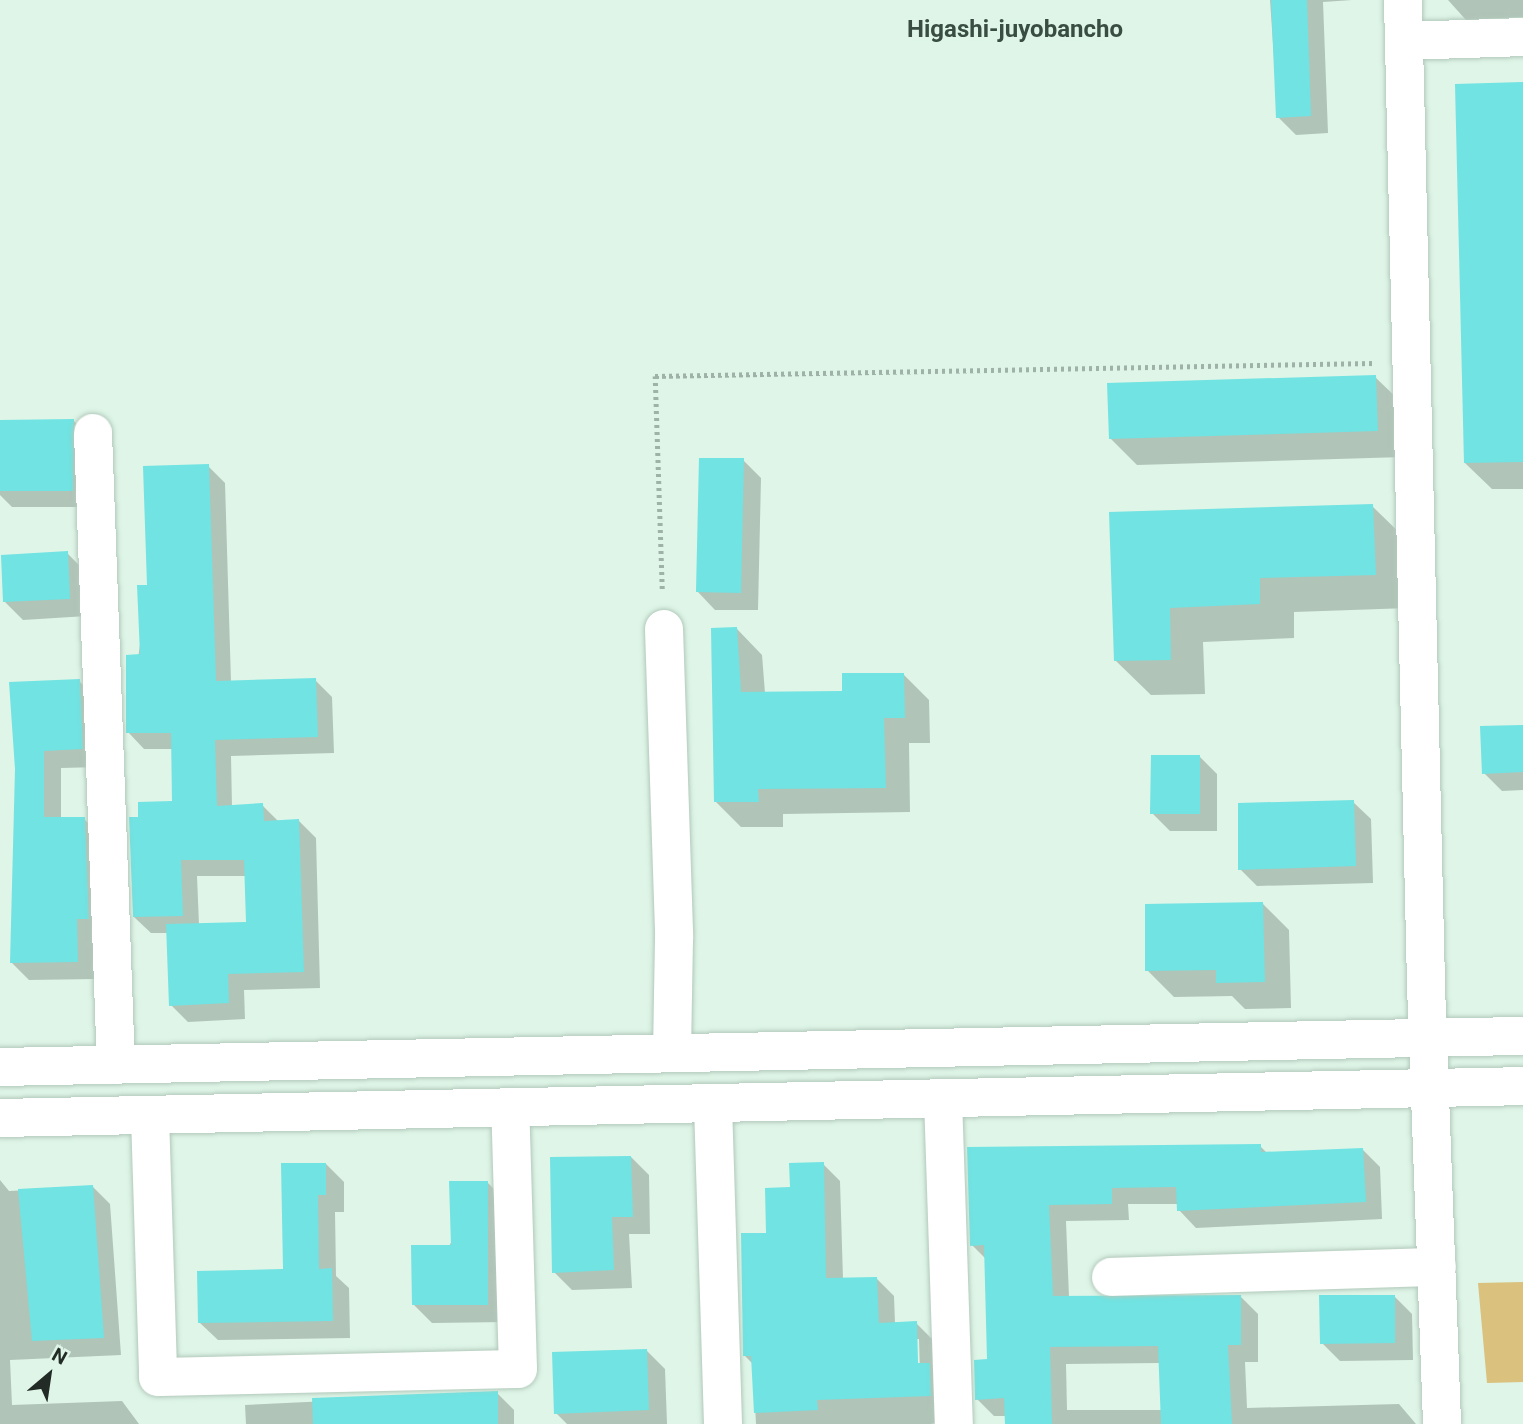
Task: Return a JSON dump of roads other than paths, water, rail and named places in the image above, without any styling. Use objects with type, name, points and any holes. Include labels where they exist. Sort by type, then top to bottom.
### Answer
[{"type":"street","points":[[1403,0],[1427,1038],[1442,1424]]},
{"type":"street","points":[[1404,41],[1523,37]]},
{"type":"street","points":[[93,433],[116,1065]]},
{"type":"street","points":[[664,629],[673,1054]]},
{"type":"street","points":[[0,1067],[1523,1036]]},
{"type":"street","points":[[0,1118],[1523,1086]]},
{"type":"street","points":[[943,1098],[954,1424]]},
{"type":"street","points":[[713,1105],[723,1424]]},
{"type":"street","points":[[150,1116],[158,1377],[518,1369],[510,1108]]},
{"type":"street","points":[[1111,1277],[1437,1267]]},
{"type":"district","name":"Higashi-juyobancho","points":[[1015,30]]}]
